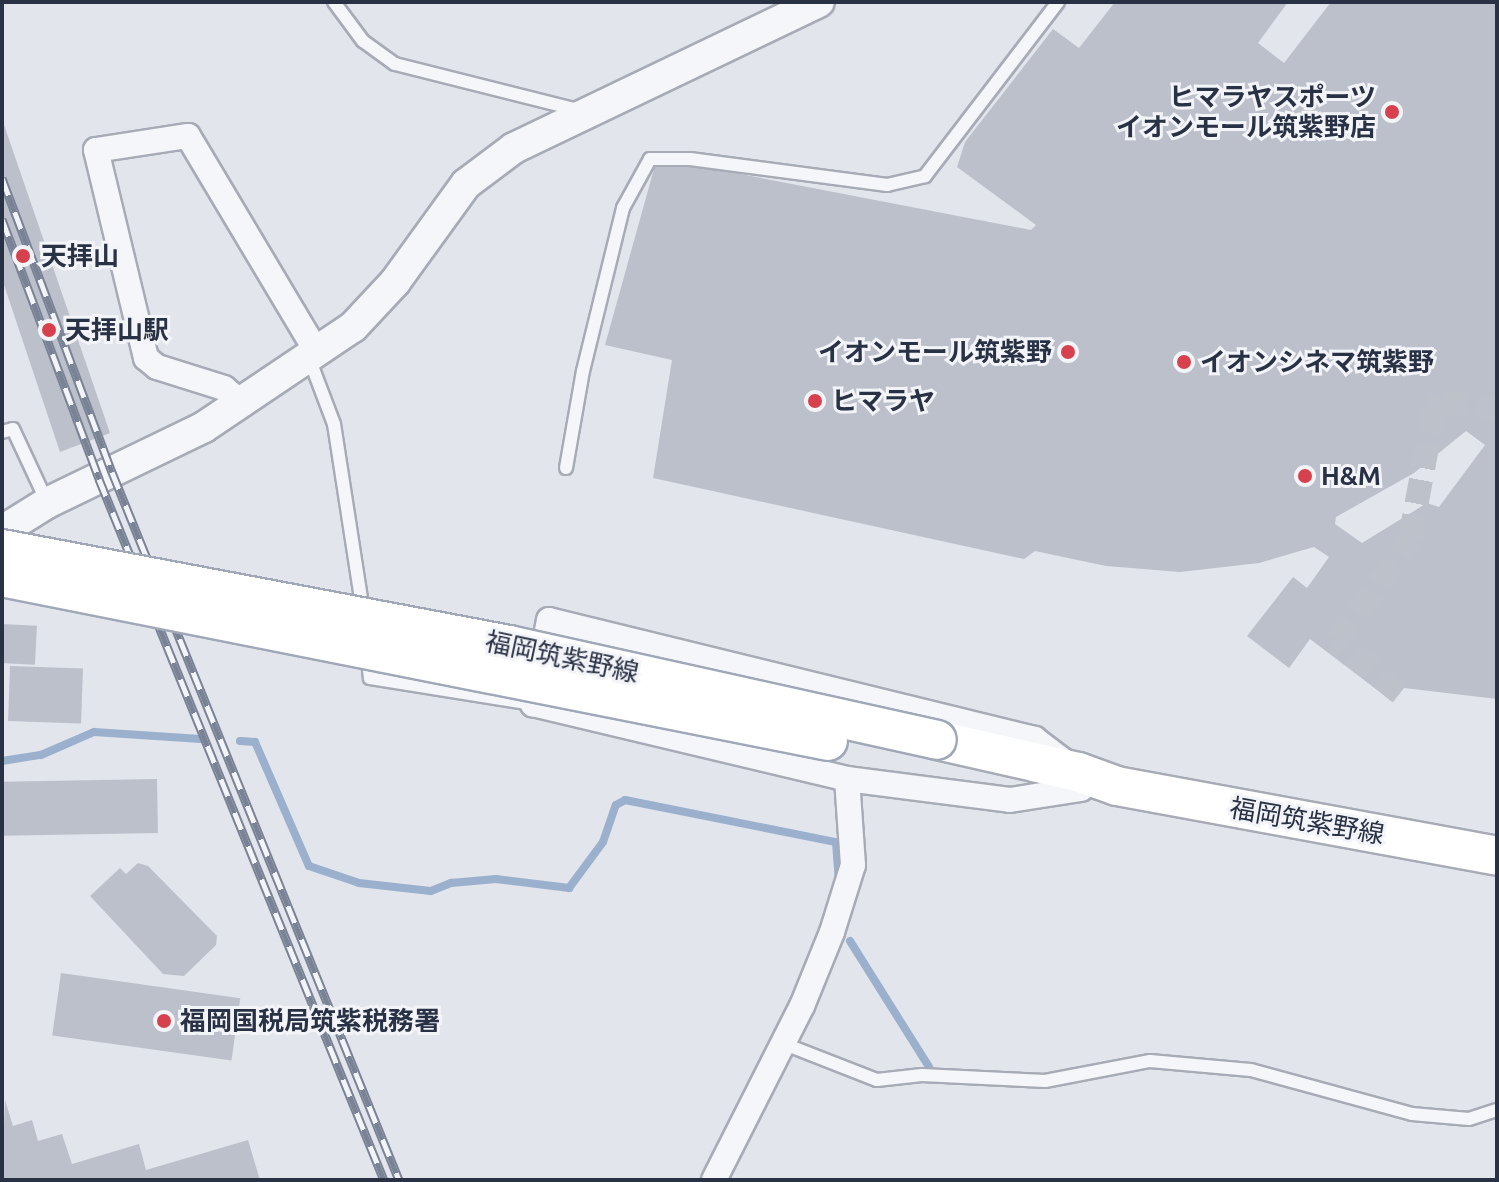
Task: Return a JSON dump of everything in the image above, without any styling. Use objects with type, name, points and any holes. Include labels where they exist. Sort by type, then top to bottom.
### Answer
[{"type":"main road","points":[[2,522],[196,585]]},
{"type":"main road","name":"福岡筑紫野線","points":[[2,549],[509,645],[935,750]]},
{"type":"main road","name":"福岡筑紫野線","points":[[2,577],[1497,856]]},
{"type":"main road","points":[[2,602],[308,636]]},
{"type":"street","points":[[2,531],[47,503],[243,404],[353,327],[395,282],[466,184],[514,148],[819,2]]},
{"type":"street","points":[[243,404],[224,388],[157,367],[146,358],[96,150],[188,136],[313,355]]},
{"type":"street","points":[[549,620],[1035,739],[1092,782],[1010,800],[847,779],[533,704],[549,620]]},
{"type":"street","points":[[714,1180],[817,969],[853,865],[847,779]]},
{"type":"lane","points":[[334,2],[363,41],[395,64],[585,112]]},
{"type":"lane","points":[[566,468],[583,371],[623,208],[650,159],[690,159],[887,185],[925,176],[1058,2]]},
{"type":"lane","points":[[313,355],[334,424],[357,552],[370,678],[533,704]]},
{"type":"lane","points":[[2,432],[13,429],[47,503]]},
{"type":"lane","points":[[782,1043],[877,1080],[922,1075],[1045,1081],[1150,1061],[1251,1070],[1412,1114],[1469,1119],[1497,1110]]},
{"type":"building","name":"イオンモール筑紫野","points":[[1115,2],[1288,2],[1258,43],[1284,63],[1331,2],[1497,2],[1497,699],[1404,688],[1393,702],[1310,639],[1289,668],[1247,636],[1293,577],[1307,588],[1329,557],[1314,547],[1259,563],[1180,572],[1106,566],[1035,551],[1024,559],[653,478],[672,360],[605,345],[657,158],[1031,230],[1036,225],[957,167],[965,142],[1053,29],[1079,48]],"holes":[[[1466,431],[1485,445],[1439,507],[1427,503],[1362,543],[1335,524],[1336,517],[1414,473]]]},
{"type":"building","name":"天拝山駅","points":[[2,119],[110,433],[60,452],[2,279]]},
{"type":"building","points":[[2,624],[37,626],[35,665],[2,663]]},
{"type":"building","points":[[10,666],[83,669],[81,724],[8,721]]},
{"type":"building","points":[[157,779],[158,833],[3,836],[2,782]]},
{"type":"building","points":[[138,863],[148,866],[217,936],[216,945],[184,976],[163,974],[90,896],[120,868],[126,874]]},
{"type":"building","points":[[61,973],[240,998],[231,1061],[52,1035]]},
{"type":"building","points":[[5,1100],[13,1126],[32,1120],[38,1141],[62,1134],[72,1164],[139,1144],[146,1170],[248,1140],[260,1180],[2,1180]]},
{"type":"waterway","points":[[2,761],[41,755],[94,732],[201,739]]},
{"type":"waterway","points":[[240,741],[255,742],[309,866],[359,883],[431,891],[451,883],[496,879],[569,888],[603,842],[616,805],[625,800],[836,842],[839,883]]},
{"type":"waterway","points":[[850,941],[929,1067]]},
{"type":"tunnel","points":[[1400,693],[1336,641],[1410,539],[1434,409],[1442,402],[1497,409]]},
{"type":"railway","points":[[2,178],[112,472],[399,1180]]},
{"type":"railway","points":[[2,219],[99,479],[384,1180]]},
{"type":"place","name":"ヒマラヤスポーツ イオンモール筑紫野店","points":[[1392,112]]},
{"type":"place","name":"天拝山","points":[[23,256]]},
{"type":"place","name":"天拝山駅","points":[[49,330]]},
{"type":"place","name":"イオンモール筑紫野","points":[[1068,352]]},
{"type":"place","name":"イオンシネマ筑紫野","points":[[1184,362]]},
{"type":"place","name":"ヒマラヤ","points":[[815,401]]},
{"type":"place","name":"H&M","points":[[1305,476]]},
{"type":"place","name":"福岡国税局筑紫税務署","points":[[164,1021]]}]
